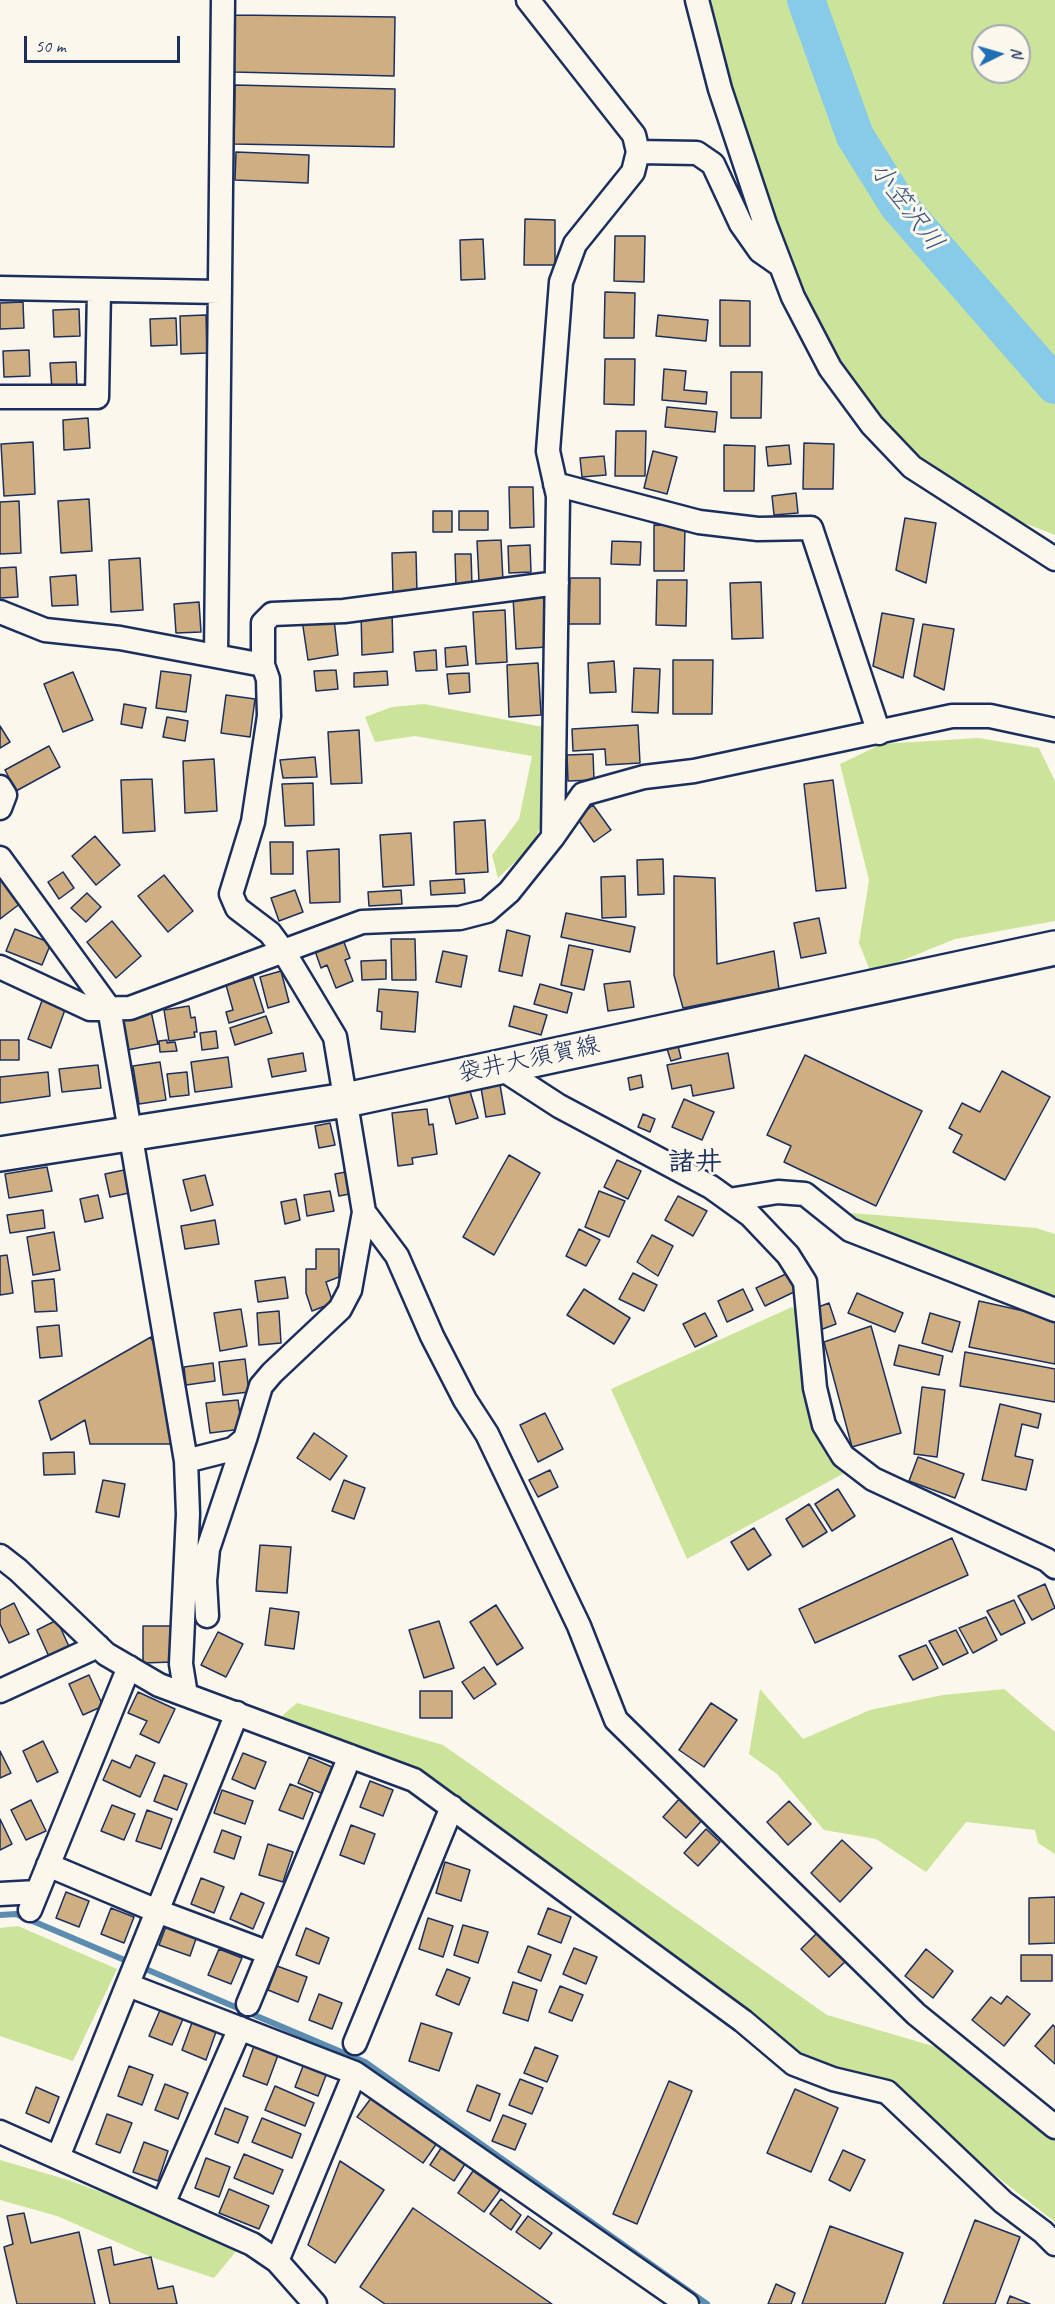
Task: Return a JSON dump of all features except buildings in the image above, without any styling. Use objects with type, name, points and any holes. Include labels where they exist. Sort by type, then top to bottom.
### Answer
[{"type":"main road","name":"袋井大須賀線","points":[[0,1154],[346,1100],[1055,948]]},
{"type":"street","points":[[216,656],[223,0]]},
{"type":"street","points":[[528,0],[634,135],[638,152],[633,172],[575,244],[561,282],[548,451],[558,496],[553,837]]},
{"type":"street","points":[[697,0],[720,89],[780,265],[793,297],[830,368],[880,433],[912,467],[1055,559]]},
{"type":"street","points":[[638,152],[697,153],[713,164],[741,224],[760,251],[780,265]]},
{"type":"street","points":[[0,288],[220,292]]},
{"type":"street","points":[[0,397],[98,397],[99,290]]},
{"type":"street","points":[[555,483],[699,522],[758,529],[811,528],[879,733]]},
{"type":"street","points":[[207,1617],[205,1581],[208,1549],[261,1386],[340,1309],[351,1290],[363,1212],[335,1037],[284,952],[270,933],[237,908],[231,894],[253,822],[269,716],[268,680],[263,665],[263,623],[272,614],[344,611],[557,583]]},
{"type":"street","points":[[0,612],[45,630],[120,638],[263,665]]},
{"type":"street","points":[[0,967],[90,1009],[130,1008],[363,922],[460,918],[487,911],[509,892],[553,837],[583,794],[644,777],[694,771],[952,716],[990,716],[1055,730]]},
{"type":"street","points":[[0,787],[5,795],[0,808]]},
{"type":"street","points":[[0,858],[108,1008],[186,1461],[188,1515],[181,1664],[186,1695]]},
{"type":"street","points":[[499,1067],[559,1106],[711,1187],[750,1215],[788,1255],[805,1282],[815,1388],[824,1425],[843,1456],[873,1479],[1047,1560],[1055,1567]]},
{"type":"street","points":[[729,1200],[778,1192],[805,1194],[850,1230],[1055,1310]]},
{"type":"street","points":[[363,1212],[396,1256],[432,1336],[508,1475],[579,1626],[616,1720],[916,2014],[1055,2127]]},
{"type":"street","points":[[186,1461],[233,1449],[245,1439]]},
{"type":"street","points":[[0,1556],[18,1570],[106,1654],[159,1685],[414,1779],[743,2021],[795,2064],[833,2079],[887,2092],[1003,2202],[1055,2244]]},
{"type":"street","points":[[0,1691],[98,1646]]},
{"type":"street","points":[[0,1894],[33,1901],[129,1667]]},
{"type":"street","points":[[58,2157],[237,1713]]},
{"type":"street","points":[[248,2004],[350,1756]]},
{"type":"street","points":[[356,2043],[452,1808]]},
{"type":"street","points":[[48,1865],[157,1911],[269,1953]]},
{"type":"street","points":[[128,1985],[355,2073],[687,2304]]},
{"type":"street","points":[[163,2204],[240,2028]]},
{"type":"street","points":[[277,2261],[355,2073]]},
{"type":"street","points":[[0,2132],[252,2244],[277,2261],[315,2304]]},
{"type":"green space","points":[[700,0],[1055,0],[1055,535],[967,501],[858,406],[780,265]]},
{"type":"green space","points":[[424,704],[543,727],[554,765],[543,821],[532,846],[498,878],[492,855],[519,819],[532,756],[415,736],[375,742],[365,717],[392,707]]},
{"type":"green space","points":[[978,738],[1039,748],[1055,781],[1055,921],[955,939],[871,973],[859,943],[869,880],[840,764],[882,744]]},
{"type":"green space","points":[[827,1211],[1036,1228],[1055,1234],[1055,1303]]},
{"type":"green space","points":[[792,1307],[800,1312],[848,1471],[687,1559],[611,1389]]},
{"type":"green space","points":[[760,1689],[803,1739],[870,1710],[943,1695],[1004,1689],[1055,1732],[1055,1854],[1038,1843],[1035,1830],[966,1822],[926,1872],[876,1839],[824,1830],[777,1774],[749,1754]]},
{"type":"green space","points":[[297,1703],[443,1745],[827,2015],[943,2049],[1055,2134],[1055,2222],[904,2104],[786,2057],[414,1780],[276,1728],[284,1714]]},
{"type":"green space","points":[[18,1926],[117,1969],[73,2061],[0,2036],[0,1928]]},
{"type":"green space","points":[[0,2160],[65,2179],[148,2209],[238,2249],[214,2278],[151,2257],[57,2216],[0,2200]]},
{"type":"waterway","name":"小笠沢川","points":[[806,0],[855,136],[898,205],[1055,385]]},
{"type":"waterway","points":[[0,1915],[16,1914],[365,2062],[707,2304]]},
{"type":"district","name":"諸井","points":[[695,1163]]}]
